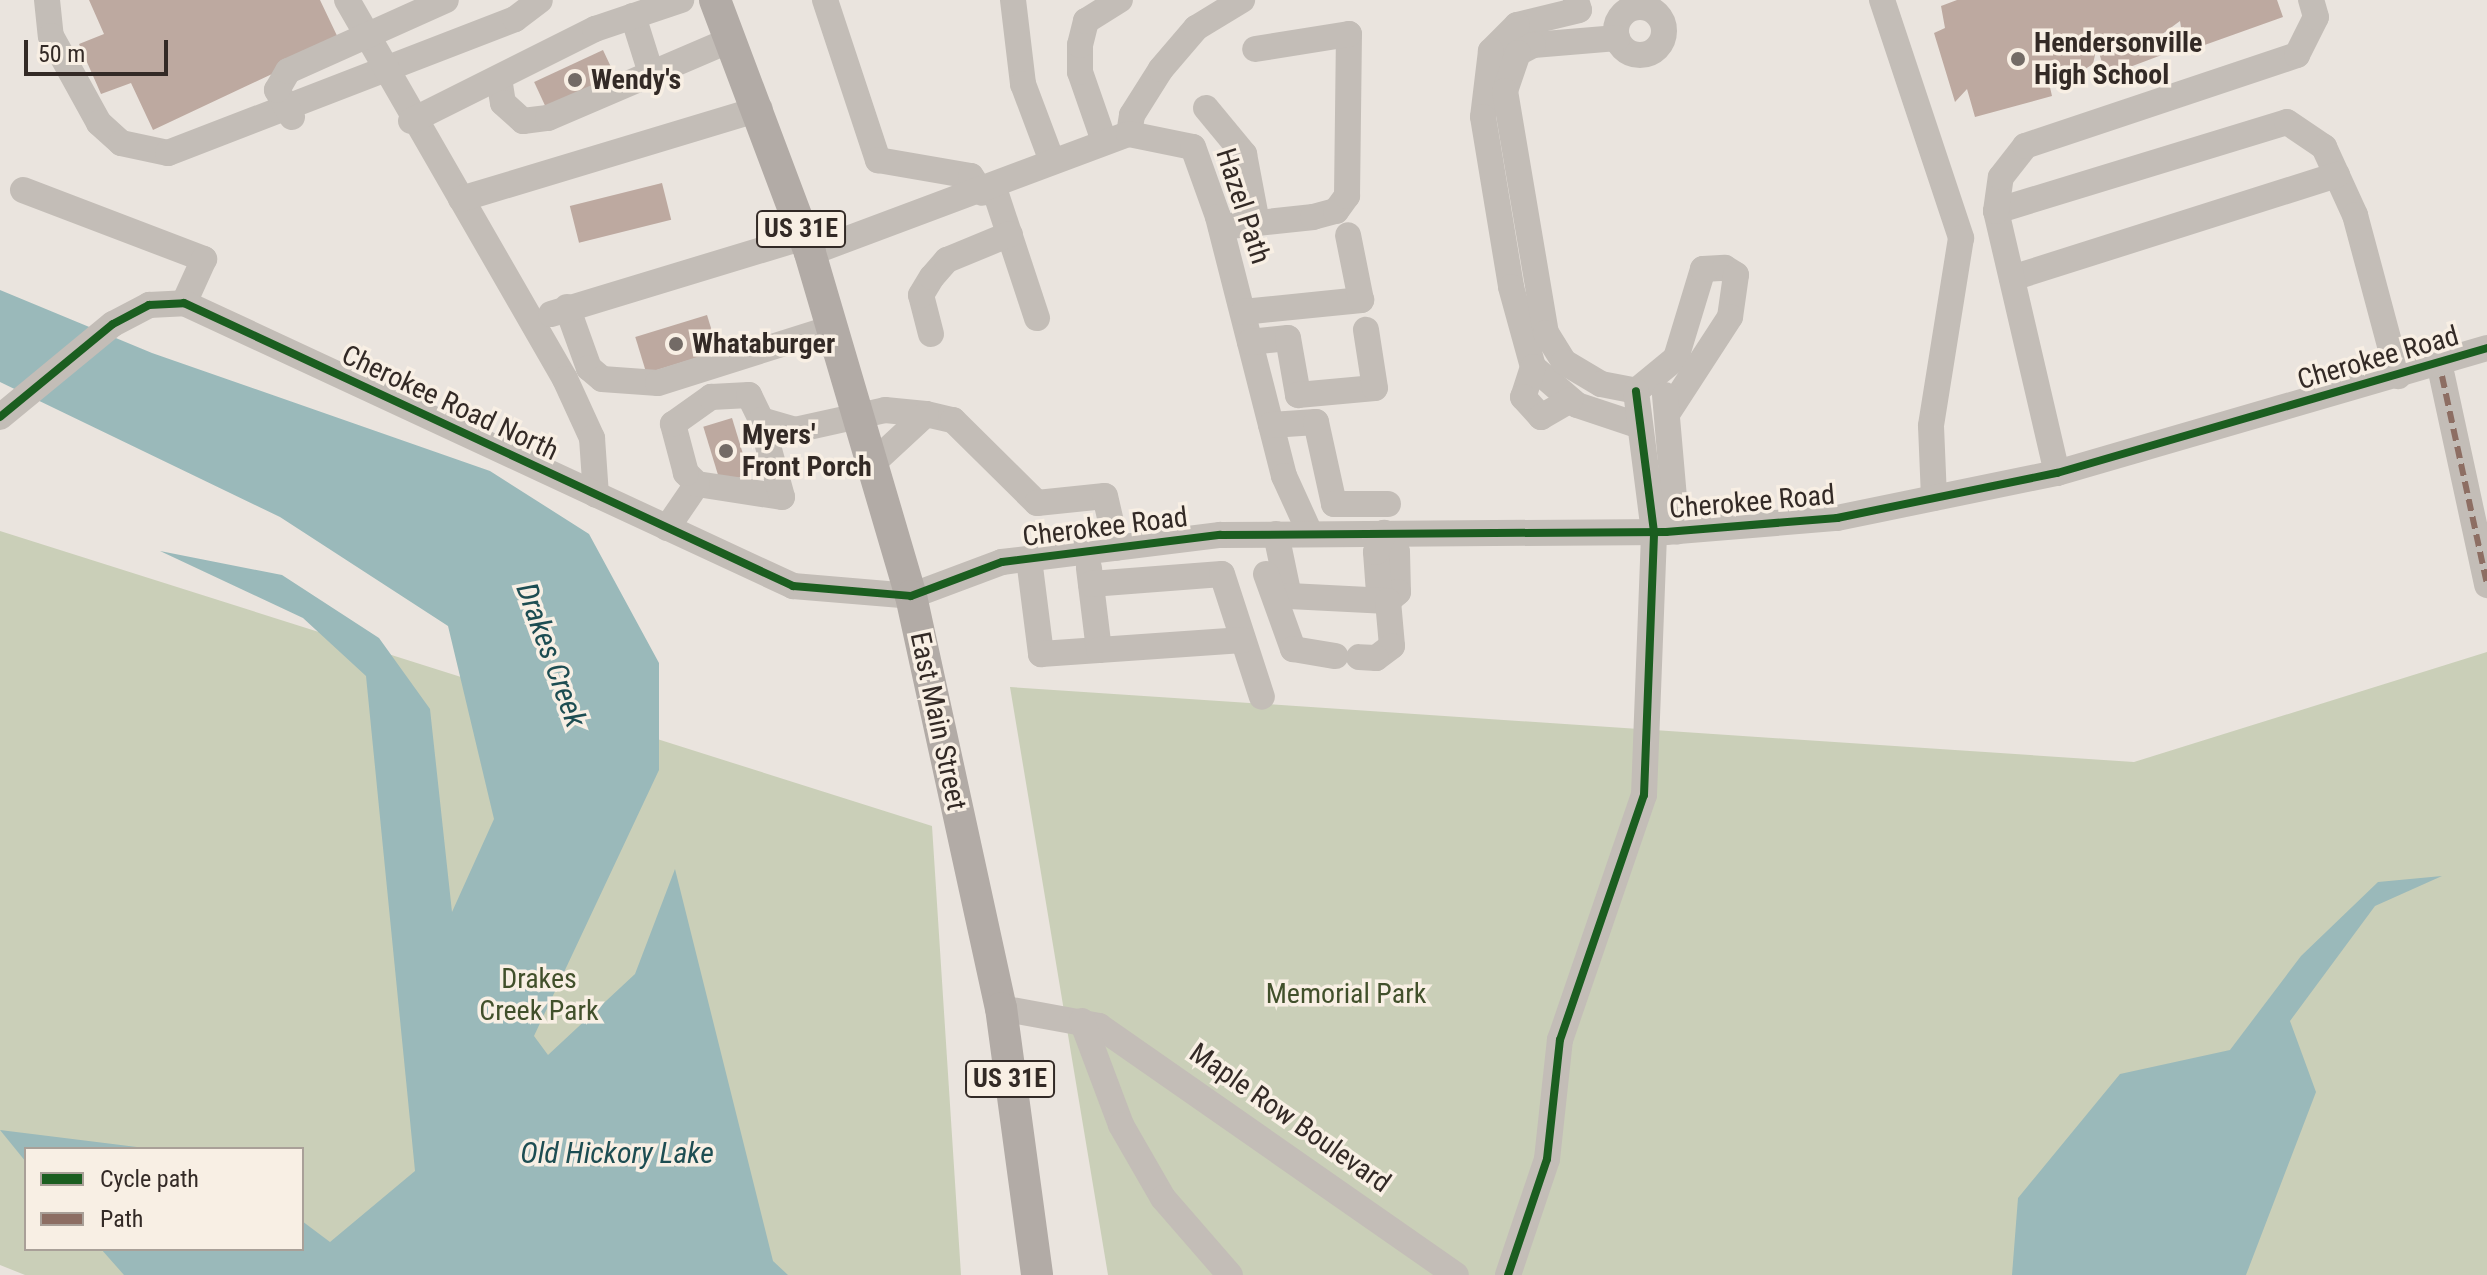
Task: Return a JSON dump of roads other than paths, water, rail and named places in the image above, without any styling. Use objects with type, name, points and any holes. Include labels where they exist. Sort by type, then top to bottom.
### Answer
[{"type":"main road","name":"East Main Street","points":[[721,1],[807,245],[911,596],[1001,1008],[1037,1275]]},
{"type":"street","points":[[47,0],[51,36],[99,123],[121,143],[168,153],[284,106],[383,74],[515,19],[540,0]]},
{"type":"street","points":[[347,0],[383,74],[536,323],[592,438],[596,495]]},
{"type":"street","points":[[284,106],[281,77],[363,35],[446,0]]},
{"type":"street","points":[[411,121],[633,16],[681,0]]},
{"type":"street","points":[[825,0],[878,160],[971,176],[988,190],[1010,234],[1037,318]]},
{"type":"street","points":[[1013,0],[1023,84],[1052,161]]},
{"type":"street","points":[[536,323],[567,307],[807,245],[988,190],[1052,161],[1117,138],[1161,69],[1196,28],[1242,0]]},
{"type":"street","points":[[1882,0],[1961,238],[1931,426],[1934,498]]},
{"type":"street","points":[[2057,473],[1996,211],[2001,177],[2025,146],[2297,55],[2316,17],[2311,0]]},
{"type":"street","points":[[1117,138],[1080,72],[1080,45],[1086,21],[1119,3]]},
{"type":"street","points":[[1577,5],[1581,40]]},
{"type":"street","points":[[1502,158],[1505,91],[1518,53],[1549,41],[1581,40],[1620,26],[1577,5],[1546,6],[1517,25],[1491,51],[1481,95],[1502,158],[1521,270],[1532,362],[1571,400],[1637,425]]},
{"type":"street","points":[[1546,6],[1549,41]]},
{"type":"street","points":[[633,16],[650,70]]},
{"type":"street","points":[[1221,227],[1336,211],[1347,196],[1349,34],[1255,49]]},
{"type":"street","points":[[499,78],[503,103],[523,121],[548,118],[650,70],[732,39]]},
{"type":"street","points":[[1206,108],[1244,154],[1257,223]]},
{"type":"street","points":[[461,199],[760,109]]},
{"type":"street","points":[[1996,211],[2287,122],[2324,147],[2355,215],[2398,376]]},
{"type":"street","name":"Hazel Path","points":[[1117,138],[1193,147],[1221,227],[1271,425],[1310,533]]},
{"type":"street","points":[[2012,278],[2337,175]]},
{"type":"street","points":[[8,411],[113,324],[149,305],[184,303],[204,259],[23,190]]},
{"type":"street","points":[[931,334],[921,295],[932,277],[947,260],[1010,234]]},
{"type":"street","points":[[1243,312],[1361,300],[1348,235]]},
{"type":"street","points":[[1521,270],[1564,362],[1601,384],[1636,391],[1661,376],[1686,337],[1694,282],[1703,269],[1725,268],[1736,275],[1730,317],[1669,411]]},
{"type":"street","name":"Cherokee Road North","points":[[184,303],[793,586],[911,596]]},
{"type":"street","points":[[567,307],[589,368],[602,379],[658,383],[832,328]]},
{"type":"street","points":[[1250,342],[1288,338],[1298,395],[1375,388],[1366,330]]},
{"type":"street","points":[[1532,362],[1553,343]]},
{"type":"street","name":"Cherokee Road","points":[[911,596],[1029,559],[1268,534],[1666,531],[1837,518],[2057,473],[2487,348]]},
{"type":"street","points":[[1508,1275],[1547,1159],[1560,1040],[1644,795],[1666,531],[1669,411],[1661,376]]},
{"type":"street","points":[[2442,376],[2487,585]]},
{"type":"street","points":[[1636,391],[1637,425],[1666,531]]},
{"type":"street","points":[[749,395],[761,420],[782,497],[697,484],[686,473],[673,424],[711,397],[749,395]]},
{"type":"street","points":[[761,420],[795,430],[857,414],[926,414],[953,420],[1037,503],[1105,496],[1117,548]]},
{"type":"street","points":[[872,464],[926,414]]},
{"type":"street","points":[[1271,425],[1316,422],[1334,504],[1388,504]]},
{"type":"street","points":[[775,464],[795,430]]},
{"type":"street","points":[[667,528],[697,484]]},
{"type":"street","points":[[1268,534],[1276,610],[1293,649],[1376,658],[1392,646],[1388,601],[1379,593],[1377,566],[1384,533]]},
{"type":"street","points":[[1268,534],[1289,596],[1388,601]]},
{"type":"street","points":[[1087,552],[1099,650]]},
{"type":"street","points":[[1029,559],[1041,654],[1099,650],[1241,631],[1276,610]]},
{"type":"street","points":[[1091,584],[1222,574],[1262,697]]},
{"type":"street","name":"Maple Row Boulevard","points":[[1001,1008],[1082,1021],[1195,1088],[1456,1275]]},
{"type":"street","points":[[1082,1021],[1121,1125],[1156,1186],[1230,1275]]},
{"type":"water","points":[[0,290],[152,353],[490,471],[589,534],[659,663],[659,770],[534,1036],[548,1055],[635,974],[675,869],[773,1261],[788,1275],[124,1275],[103,1251],[304,1251],[304,1222],[330,1242],[415,1171],[366,676],[303,618],[160,551],[282,575],[379,638],[430,709],[452,912],[494,819],[448,626],[280,517],[0,382]]},
{"type":"water","points":[[2442,876],[2375,906],[2290,1021],[2316,1092],[2246,1275],[2012,1275],[2018,1198],[2120,1074],[2230,1050],[2301,956],[2378,882]]},
{"type":"water","points":[[0,1130],[137,1147],[24,1147],[24,1160]]},
{"type":"place","name":"Hendersonville High School","points":[[2018,59]]},
{"type":"place","name":"Wendy's","points":[[575,80]]},
{"type":"place","name":"Whataburger","points":[[676,344]]},
{"type":"place","name":"Myers' Front Porch","points":[[726,451]]},
{"type":"water label","name":"Drakes Creek","points":[[551,655]]},
{"type":"water label","name":"Old Hickory Lake","points":[[617,1153]]},
{"type":"park label","name":"Memorial Park","points":[[1346,994]]},
{"type":"park label","name":"Drakes Creek Park","points":[[539,995]]}]
